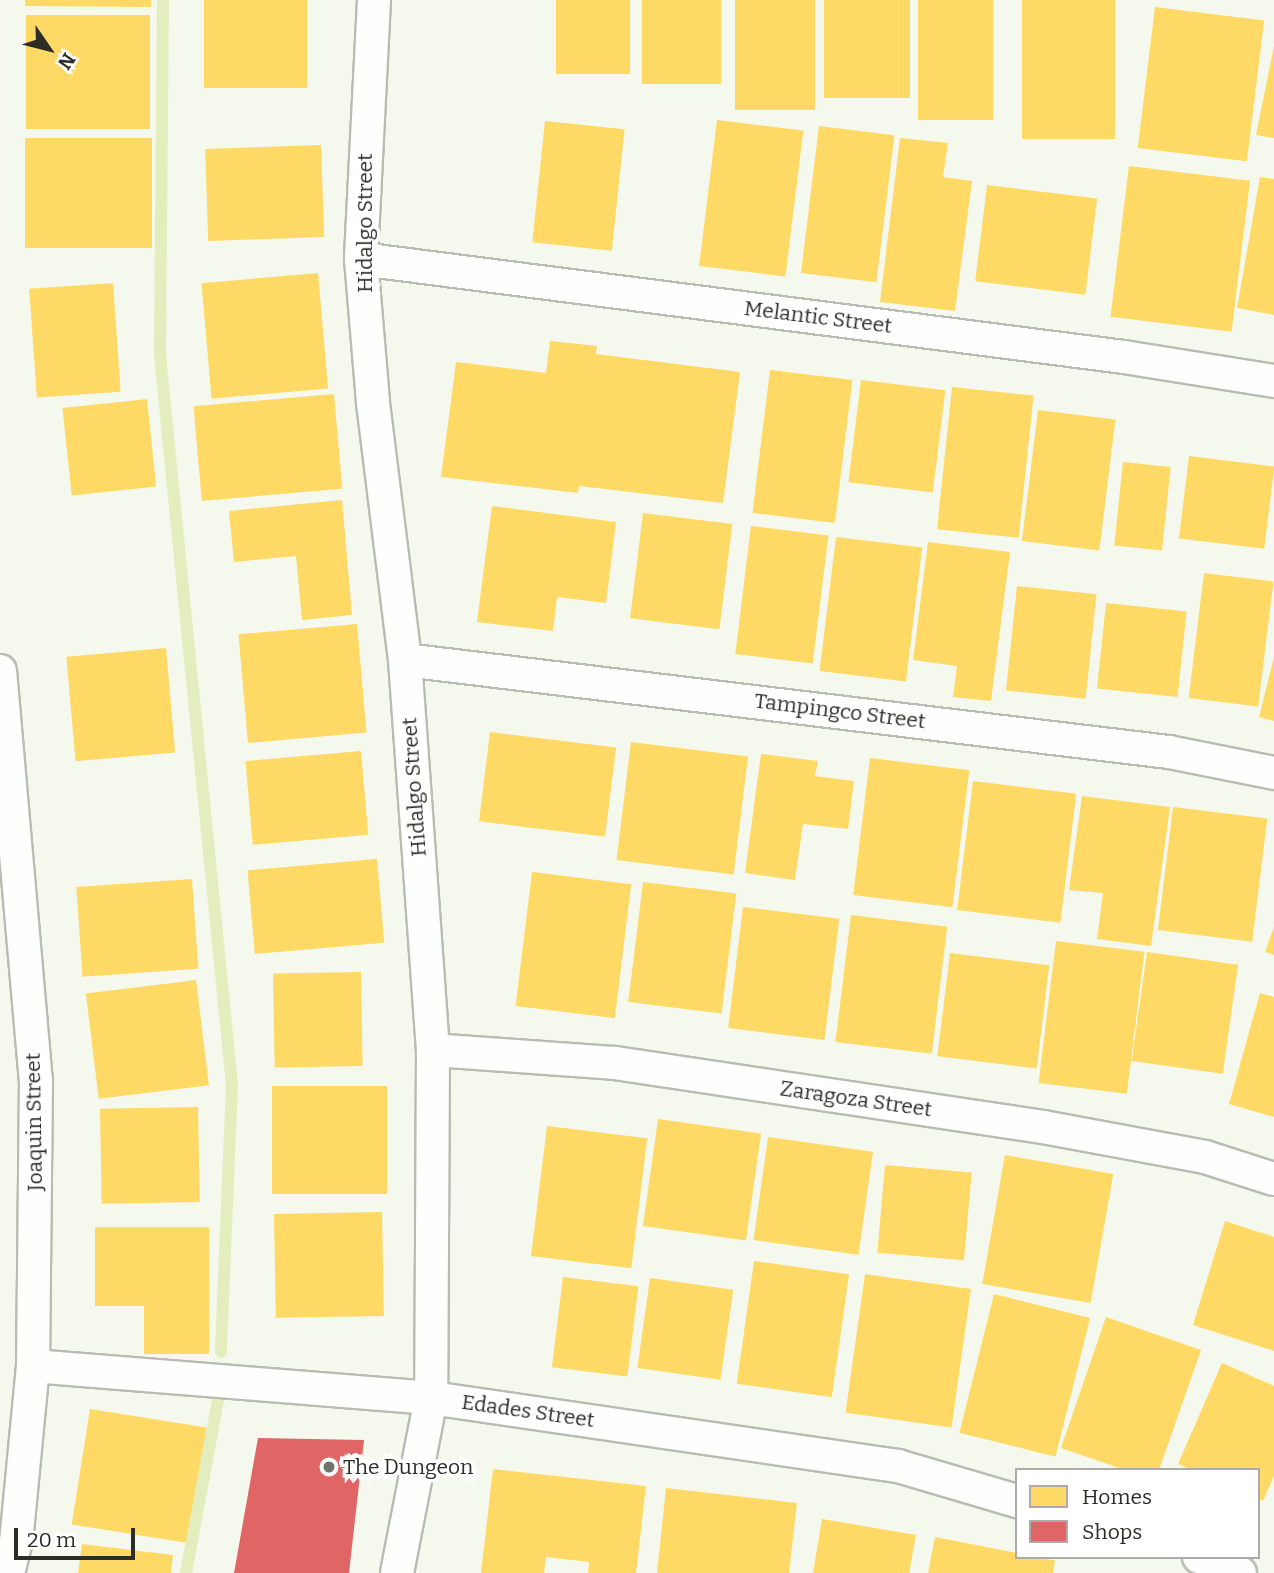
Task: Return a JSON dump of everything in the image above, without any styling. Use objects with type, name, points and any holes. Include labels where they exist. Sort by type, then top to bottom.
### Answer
[{"type":"street","name":"Hidalgo Street","points":[[374,0],[361,259],[373,403],[405,660],[433,1050],[431,1398],[397,1573]]},
{"type":"street","name":"Melantic Street","points":[[361,259],[1111,355],[1274,381]]},
{"type":"street","name":"Tampingco Street","points":[[405,660],[1169,752],[1274,773]]},
{"type":"street","name":"Joaquin Street","points":[[0,671],[36,1080],[33,1366],[16,1541],[8,1573]]},
{"type":"street","name":"Zaragoza Street","points":[[433,1050],[615,1063],[1043,1127],[1205,1157],[1274,1179]]},
{"type":"street","name":"Edades Street","points":[[33,1366],[431,1398],[898,1466],[1015,1499]]},
{"type":"street","points":[[1204,1559],[1240,1573]]},
{"type":"building: Homes","points":[[25,0],[151,0],[151,7],[25,6]]},
{"type":"building: Homes","points":[[204,0],[307,0],[307,88],[204,88]]},
{"type":"building: Homes","points":[[556,0],[630,0],[630,74],[556,74]]},
{"type":"building: Homes","points":[[642,0],[721,0],[721,84],[642,84]]},
{"type":"building: Homes","points":[[735,0],[815,0],[815,110],[735,110]]},
{"type":"building: Homes","points":[[824,0],[910,0],[910,98],[824,98]]},
{"type":"building: Homes","points":[[918,0],[993,0],[993,120],[918,120]]},
{"type":"building: Homes","points":[[1022,0],[1115,0],[1115,139],[1022,139]]},
{"type":"building: Homes","points":[[1155,7],[1264,20],[1247,161],[1138,148]]},
{"type":"building: Homes","points":[[26,15],[150,15],[150,129],[26,129]]},
{"type":"building: Homes","points":[[1274,46],[1274,138],[1256,135]]},
{"type":"building: Homes","points":[[717,120],[803,131],[785,277],[699,266]]},
{"type":"building: Homes","points":[[545,121],[625,129],[612,251],[532,242]]},
{"type":"building: Homes","points":[[819,126],[894,135],[876,282],[801,273]]},
{"type":"building: Homes","points":[[25,138],[152,138],[152,248],[25,248]]},
{"type":"building: Homes","points":[[900,138],[948,143],[943,177],[972,181],[955,311],[880,302]]},
{"type":"building: Homes","points":[[321,145],[324,237],[208,241],[205,149]]},
{"type":"building: Homes","points":[[1129,166],[1250,181],[1232,332],[1110,317]]},
{"type":"building: Homes","points":[[1260,177],[1274,179],[1274,315],[1237,308]]},
{"type":"building: Homes","points":[[987,185],[1097,199],[1085,295],[975,281]]},
{"type":"building: Homes","points":[[318,273],[328,389],[212,399],[201,283]]},
{"type":"building: Homes","points":[[113,283],[121,392],[37,398],[29,289]]},
{"type":"building: Homes","points":[[550,341],[597,346],[596,354],[740,372],[723,503],[579,486],[578,493],[441,477],[456,362],[546,373]]},
{"type":"building: Homes","points":[[770,370],[852,380],[835,523],[752,513]]},
{"type":"building: Homes","points":[[861,380],[945,390],[933,493],[848,482]]},
{"type":"building: Homes","points":[[952,387],[1034,396],[1019,538],[937,529]]},
{"type":"building: Homes","points":[[334,394],[342,489],[202,501],[194,406]]},
{"type":"building: Homes","points":[[147,399],[156,487],[72,495],[62,408]]},
{"type":"building: Homes","points":[[1038,410],[1115,420],[1099,551],[1022,541]]},
{"type":"building: Homes","points":[[1189,456],[1274,466],[1264,549],[1179,538]]},
{"type":"building: Homes","points":[[1123,462],[1171,467],[1162,551],[1114,546]]},
{"type":"building: Homes","points":[[342,500],[352,615],[302,620],[296,556],[234,562],[229,511]]},
{"type":"building: Homes","points":[[492,506],[616,522],[606,603],[557,597],[553,631],[477,622]]},
{"type":"building: Homes","points":[[643,513],[732,524],[719,629],[630,618]]},
{"type":"building: Homes","points":[[751,526],[828,536],[813,664],[735,654]]},
{"type":"building: Homes","points":[[836,537],[922,548],[906,682],[820,671]]},
{"type":"building: Homes","points":[[928,542],[1010,552],[991,701],[953,697],[957,666],[913,660]]},
{"type":"building: Homes","points":[[1204,573],[1273,582],[1258,707],[1189,698]]},
{"type":"building: Homes","points":[[1017,586],[1097,594],[1086,699],[1006,690]]},
{"type":"building: Homes","points":[[1106,603],[1187,611],[1178,697],[1097,689]]},
{"type":"building: Homes","points":[[357,624],[366,733],[248,743],[238,634]]},
{"type":"building: Homes","points":[[166,648],[175,753],[76,761],[66,657]]},
{"type":"building: Homes","points":[[1274,657],[1274,721],[1259,717]]},
{"type":"building: Homes","points":[[490,732],[616,747],[605,837],[479,821]]},
{"type":"building: Homes","points":[[631,742],[748,756],[734,874],[616,860]]},
{"type":"building: Homes","points":[[361,751],[368,835],[253,845],[245,761]]},
{"type":"building: Homes","points":[[761,754],[818,761],[815,776],[854,781],[848,829],[803,824],[795,880],[745,873]]},
{"type":"building: Homes","points":[[870,758],[969,770],[952,907],[853,895]]},
{"type":"building: Homes","points":[[973,781],[1076,794],[1060,923],[957,910]]},
{"type":"building: Homes","points":[[1082,796],[1170,807],[1151,946],[1097,939],[1103,893],[1069,890]]},
{"type":"building: Homes","points":[[1173,807],[1267,819],[1252,942],[1158,930]]},
{"type":"building: Homes","points":[[377,859],[384,943],[255,954],[247,870]]},
{"type":"building: Homes","points":[[532,872],[631,884],[615,1018],[516,1006]]},
{"type":"building: Homes","points":[[192,879],[198,969],[83,977],[76,887]]},
{"type":"building: Homes","points":[[643,882],[736,893],[722,1014],[628,1002]]},
{"type":"building: Homes","points":[[743,907],[839,919],[824,1040],[728,1028]]},
{"type":"building: Homes","points":[[851,915],[947,927],[932,1054],[835,1042]]},
{"type":"building: Homes","points":[[1274,927],[1274,955],[1265,952]]},
{"type":"building: Homes","points":[[1056,941],[1144,952],[1127,1094],[1039,1083]]},
{"type":"building: Homes","points":[[1147,952],[1238,965],[1223,1074],[1132,1061]]},
{"type":"building: Homes","points":[[950,953],[1049,965],[1037,1068],[937,1056]]},
{"type":"building: Homes","points":[[361,972],[363,1066],[275,1068],[273,974]]},
{"type":"building: Homes","points":[[196,980],[209,1085],[99,1099],[86,994]]},
{"type":"building: Homes","points":[[1260,993],[1274,997],[1274,1117],[1229,1104]]},
{"type":"building: Homes","points":[[272,1086],[387,1086],[387,1194],[272,1194]]},
{"type":"building: Homes","points":[[198,1107],[200,1202],[102,1204],[100,1109]]},
{"type":"building: Homes","points":[[658,1119],[761,1133],[746,1240],[643,1226]]},
{"type":"building: Homes","points":[[547,1126],[647,1138],[631,1268],[531,1256]]},
{"type":"building: Homes","points":[[768,1137],[873,1152],[858,1255],[754,1240]]},
{"type":"building: Homes","points":[[1005,1155],[1113,1174],[1091,1303],[982,1284]]},
{"type":"building: Homes","points":[[885,1165],[972,1173],[964,1260],[877,1253]]},
{"type":"building: Homes","points":[[382,1212],[384,1316],[276,1318],[274,1214]]},
{"type":"building: Homes","points":[[1225,1221],[1274,1237],[1274,1351],[1193,1325]]},
{"type":"building: Homes","points":[[95,1227],[209,1227],[209,1354],[144,1354],[144,1306],[95,1306]]},
{"type":"building: Homes","points":[[754,1261],[849,1274],[832,1397],[737,1384]]},
{"type":"building: Homes","points":[[865,1274],[971,1289],[951,1428],[846,1413]]},
{"type":"building: Homes","points":[[563,1277],[638,1286],[627,1377],[552,1367]]},
{"type":"building: Homes","points":[[650,1278],[733,1290],[721,1380],[637,1368]]},
{"type":"building: Homes","points":[[994,1294],[1090,1318],[1055,1457],[959,1433]]},
{"type":"building: Homes","points":[[1106,1317],[1201,1350],[1160,1468],[1119,1468],[1061,1448]]},
{"type":"building: Homes","points":[[1222,1363],[1274,1386],[1274,1476],[1263,1501],[1260,1500],[1260,1468],[1187,1468],[1178,1464]]},
{"type":"building: Homes","points":[[90,1409],[207,1427],[188,1543],[72,1525]]},
{"type":"building: Homes","points":[[493,1469],[646,1486],[636,1573],[588,1573],[589,1562],[546,1557],[544,1573],[481,1573]]},
{"type":"building: Homes","points":[[666,1488],[797,1503],[789,1573],[657,1573]]},
{"type":"building: Homes","points":[[822,1519],[916,1535],[909,1573],[813,1573]]},
{"type":"building: Homes","points":[[935,1537],[1015,1553],[1015,1559],[1055,1560],[1053,1573],[928,1573]]},
{"type":"building: Homes","points":[[82,1544],[173,1555],[171,1573],[78,1573]]},
{"type":"building: Shops","points":[[258,1438],[364,1440],[349,1573],[234,1573]]},
{"type":"waterway","points":[[163,0],[160,355],[232,1085],[221,1352]]},
{"type":"waterway","points":[[186,1573],[218,1401]]},
{"type":"place","name":"The Dungeon","points":[[329,1467]]}]
